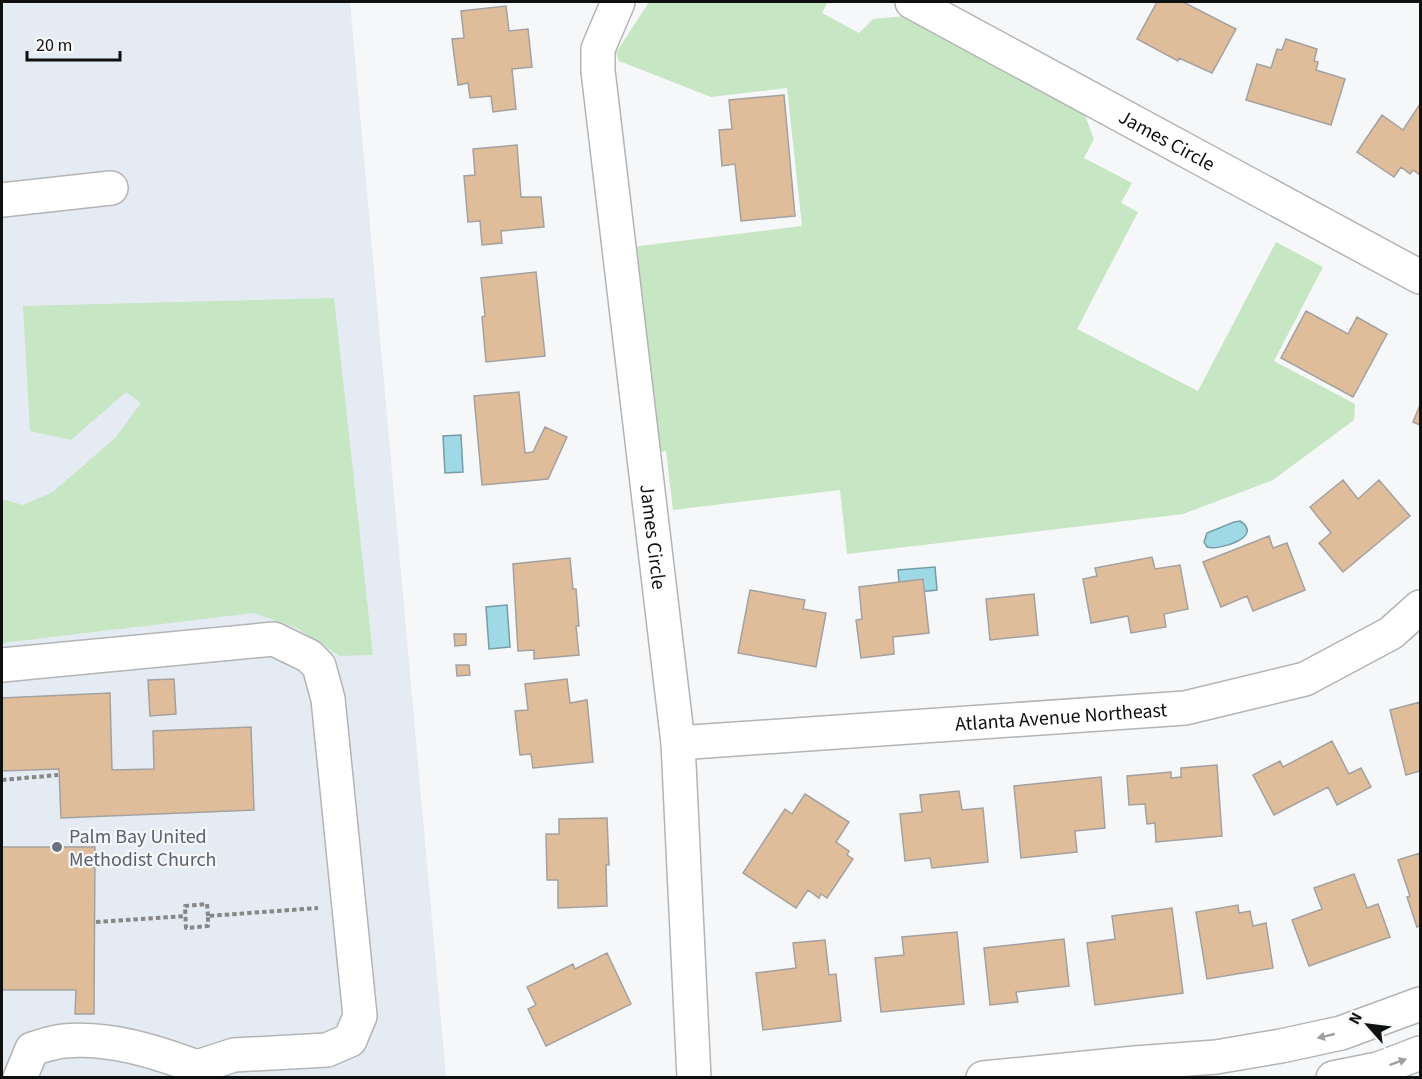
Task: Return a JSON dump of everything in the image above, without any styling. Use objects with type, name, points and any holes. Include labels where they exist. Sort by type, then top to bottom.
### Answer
[{"type":"street","name":"James Circle","points":[[618,2],[598,49],[598,71],[678,743],[694,1077]]},
{"type":"street","name":"James Circle","points":[[912,2],[1420,277]]},
{"type":"street","points":[[2,200],[111,188]]},
{"type":"street","name":"Atlanta Avenue Northeast","points":[[678,743],[1185,708],[1305,680],[1391,633],[1420,608]]},
{"type":"street","points":[[2,665],[274,639],[309,656],[319,666],[328,699],[360,1016],[350,1040],[327,1050],[234,1055],[199,1072],[160,1053],[111,1042],[63,1041],[32,1049],[20,1077]]},
{"type":"street","points":[[983,1077],[1122,1071],[1216,1057],[1341,1033],[1420,1004]]},
{"type":"street","points":[[1333,1077],[1378,1069],[1420,1053]]},
{"type":"path","points":[[2,780],[58,775]]},
{"type":"path","points":[[207,904],[208,916],[208,926],[186,928],[186,906],[207,904]]},
{"type":"path","points":[[208,916],[349,906]]},
{"type":"path","points":[[96,922],[186,916]]},
{"type":"shaded area","points":[[2,2],[350,2],[446,1077],[2,1078]]},
{"type":"green space","points":[[649,2],[828,2],[822,13],[859,33],[873,19],[905,16],[1084,113],[1094,139],[1084,158],[1132,183],[1121,203],[1138,212],[1077,329],[1198,391],[1276,242],[1323,267],[1274,361],[1355,404],[1354,420],[1273,480],[1183,514],[847,554],[840,490],[673,510],[666,451],[646,453],[623,248],[802,226],[787,88],[711,97],[619,61],[616,53]]},
{"type":"green space","points":[[334,298],[373,655],[340,656],[297,628],[254,613],[2,643],[2,499],[23,505],[53,492],[116,437],[141,403],[126,392],[71,440],[30,431],[23,306]]},
{"type":"water","points":[[461,435],[463,472],[445,473],[443,436]]},
{"type":"water","points":[[1240,521],[1246,527],[1247,532],[1243,537],[1229,545],[1207,547],[1204,542],[1207,533]]},
{"type":"water","points":[[935,567],[937,590],[900,594],[898,570]]},
{"type":"water","points":[[507,605],[510,647],[489,649],[486,607]]},
{"type":"building","points":[[1157,2],[1183,2],[1236,29],[1212,73],[1179,58],[1178,61],[1137,39]]},
{"type":"building","points":[[506,6],[509,31],[528,29],[532,67],[512,69],[516,109],[493,112],[491,96],[470,98],[468,83],[458,85],[452,39],[464,38],[461,11]]},
{"type":"building","points":[[1286,39],[1317,49],[1314,61],[1318,62],[1316,70],[1345,79],[1331,125],[1246,100],[1257,64],[1271,68],[1277,49],[1282,50]]},
{"type":"building","points":[[784,95],[795,216],[741,221],[735,164],[722,166],[719,130],[732,129],[729,100]]},
{"type":"building","points":[[1420,104],[1420,175],[1413,170],[1410,174],[1401,167],[1394,177],[1357,152],[1382,115],[1403,130]]},
{"type":"building","points":[[517,145],[521,197],[541,197],[544,227],[501,231],[502,243],[482,245],[480,221],[468,222],[464,176],[475,175],[473,149]]},
{"type":"building","points":[[536,272],[545,356],[486,362],[481,278]]},
{"type":"building","points":[[1306,311],[1348,334],[1357,317],[1387,334],[1353,397],[1281,358]]},
{"type":"building","points":[[519,392],[525,453],[533,452],[545,427],[567,437],[548,479],[482,485],[474,396]]},
{"type":"building","points":[[1420,405],[1420,425],[1413,422]]},
{"type":"building","points":[[1343,480],[1358,499],[1379,480],[1410,516],[1343,572],[1319,543],[1331,533],[1310,507]]},
{"type":"building","points":[[1269,536],[1273,548],[1287,543],[1305,590],[1253,611],[1247,596],[1221,607],[1203,562]]},
{"type":"building","points":[[1152,557],[1155,569],[1180,565],[1188,609],[1164,614],[1166,627],[1131,633],[1128,616],[1091,623],[1083,579],[1097,576],[1095,568]]},
{"type":"building","points":[[570,558],[573,589],[576,589],[579,655],[534,659],[534,650],[518,651],[513,564]]},
{"type":"building","points":[[923,579],[929,633],[893,637],[894,654],[861,658],[856,620],[862,619],[859,587]]},
{"type":"building","points":[[750,590],[805,600],[803,609],[826,613],[816,667],[738,653]]},
{"type":"building","points":[[1034,594],[1038,635],[990,640],[986,599]]},
{"type":"building","points":[[454,634],[466,634],[466,645],[455,646]]},
{"type":"building","points":[[456,665],[469,665],[470,675],[457,676]]},
{"type":"building","points":[[174,679],[176,714],[150,716],[148,680]]},
{"type":"building","points":[[567,679],[570,703],[587,700],[593,762],[533,768],[531,754],[520,755],[515,711],[528,710],[525,684]]},
{"type":"building","points":[[110,693],[112,770],[154,769],[153,731],[251,727],[254,810],[61,818],[59,769],[2,771],[2,698]]},
{"type":"building","points":[[1420,702],[1420,771],[1406,775],[1390,710]]},
{"type":"building","points":[[1332,741],[1349,774],[1361,768],[1371,787],[1337,805],[1328,787],[1274,815],[1253,775],[1280,761],[1283,767]]},
{"type":"building","points":[[1217,765],[1222,836],[1156,842],[1155,823],[1147,824],[1145,804],[1129,805],[1127,776],[1171,772],[1171,778],[1181,777],[1181,768]]},
{"type":"building","points":[[1101,777],[1105,828],[1075,831],[1077,852],[1021,858],[1014,786]]},
{"type":"building","points":[[959,791],[962,810],[983,808],[988,862],[932,868],[930,858],[905,861],[900,814],[922,812],[920,795]]},
{"type":"building","points":[[805,794],[849,822],[836,842],[849,851],[847,855],[853,859],[827,898],[821,894],[819,898],[808,890],[796,908],[743,873],[785,809],[792,814]]},
{"type":"building","points":[[607,818],[609,865],[606,865],[607,906],[558,908],[558,880],[547,880],[546,834],[559,834],[559,819]]},
{"type":"building","points":[[2,847],[95,847],[94,1014],[75,1014],[76,990],[2,990]]},
{"type":"building","points":[[1420,853],[1420,925],[1417,927],[1398,860]]},
{"type":"building","points":[[1354,874],[1367,908],[1378,904],[1390,937],[1309,966],[1292,920],[1322,909],[1314,888]]},
{"type":"building","points":[[1238,905],[1239,913],[1250,911],[1253,926],[1266,923],[1273,968],[1207,979],[1196,912]]},
{"type":"building","points":[[1172,908],[1183,993],[1095,1005],[1087,943],[1115,939],[1112,916]]},
{"type":"building","points":[[957,932],[964,1004],[881,1012],[875,958],[904,955],[902,937]]},
{"type":"building","points":[[1064,939],[1069,986],[1016,992],[1018,1002],[990,1005],[984,948]]},
{"type":"building","points":[[825,940],[829,975],[836,974],[841,1021],[763,1030],[756,973],[796,968],[793,943]]},
{"type":"building","points":[[607,953],[631,1004],[546,1046],[528,1009],[536,1005],[527,987],[573,964],[575,969]]},
{"type":"place","name":"Palm Bay United Methodist Church","points":[[57,847]]}]
